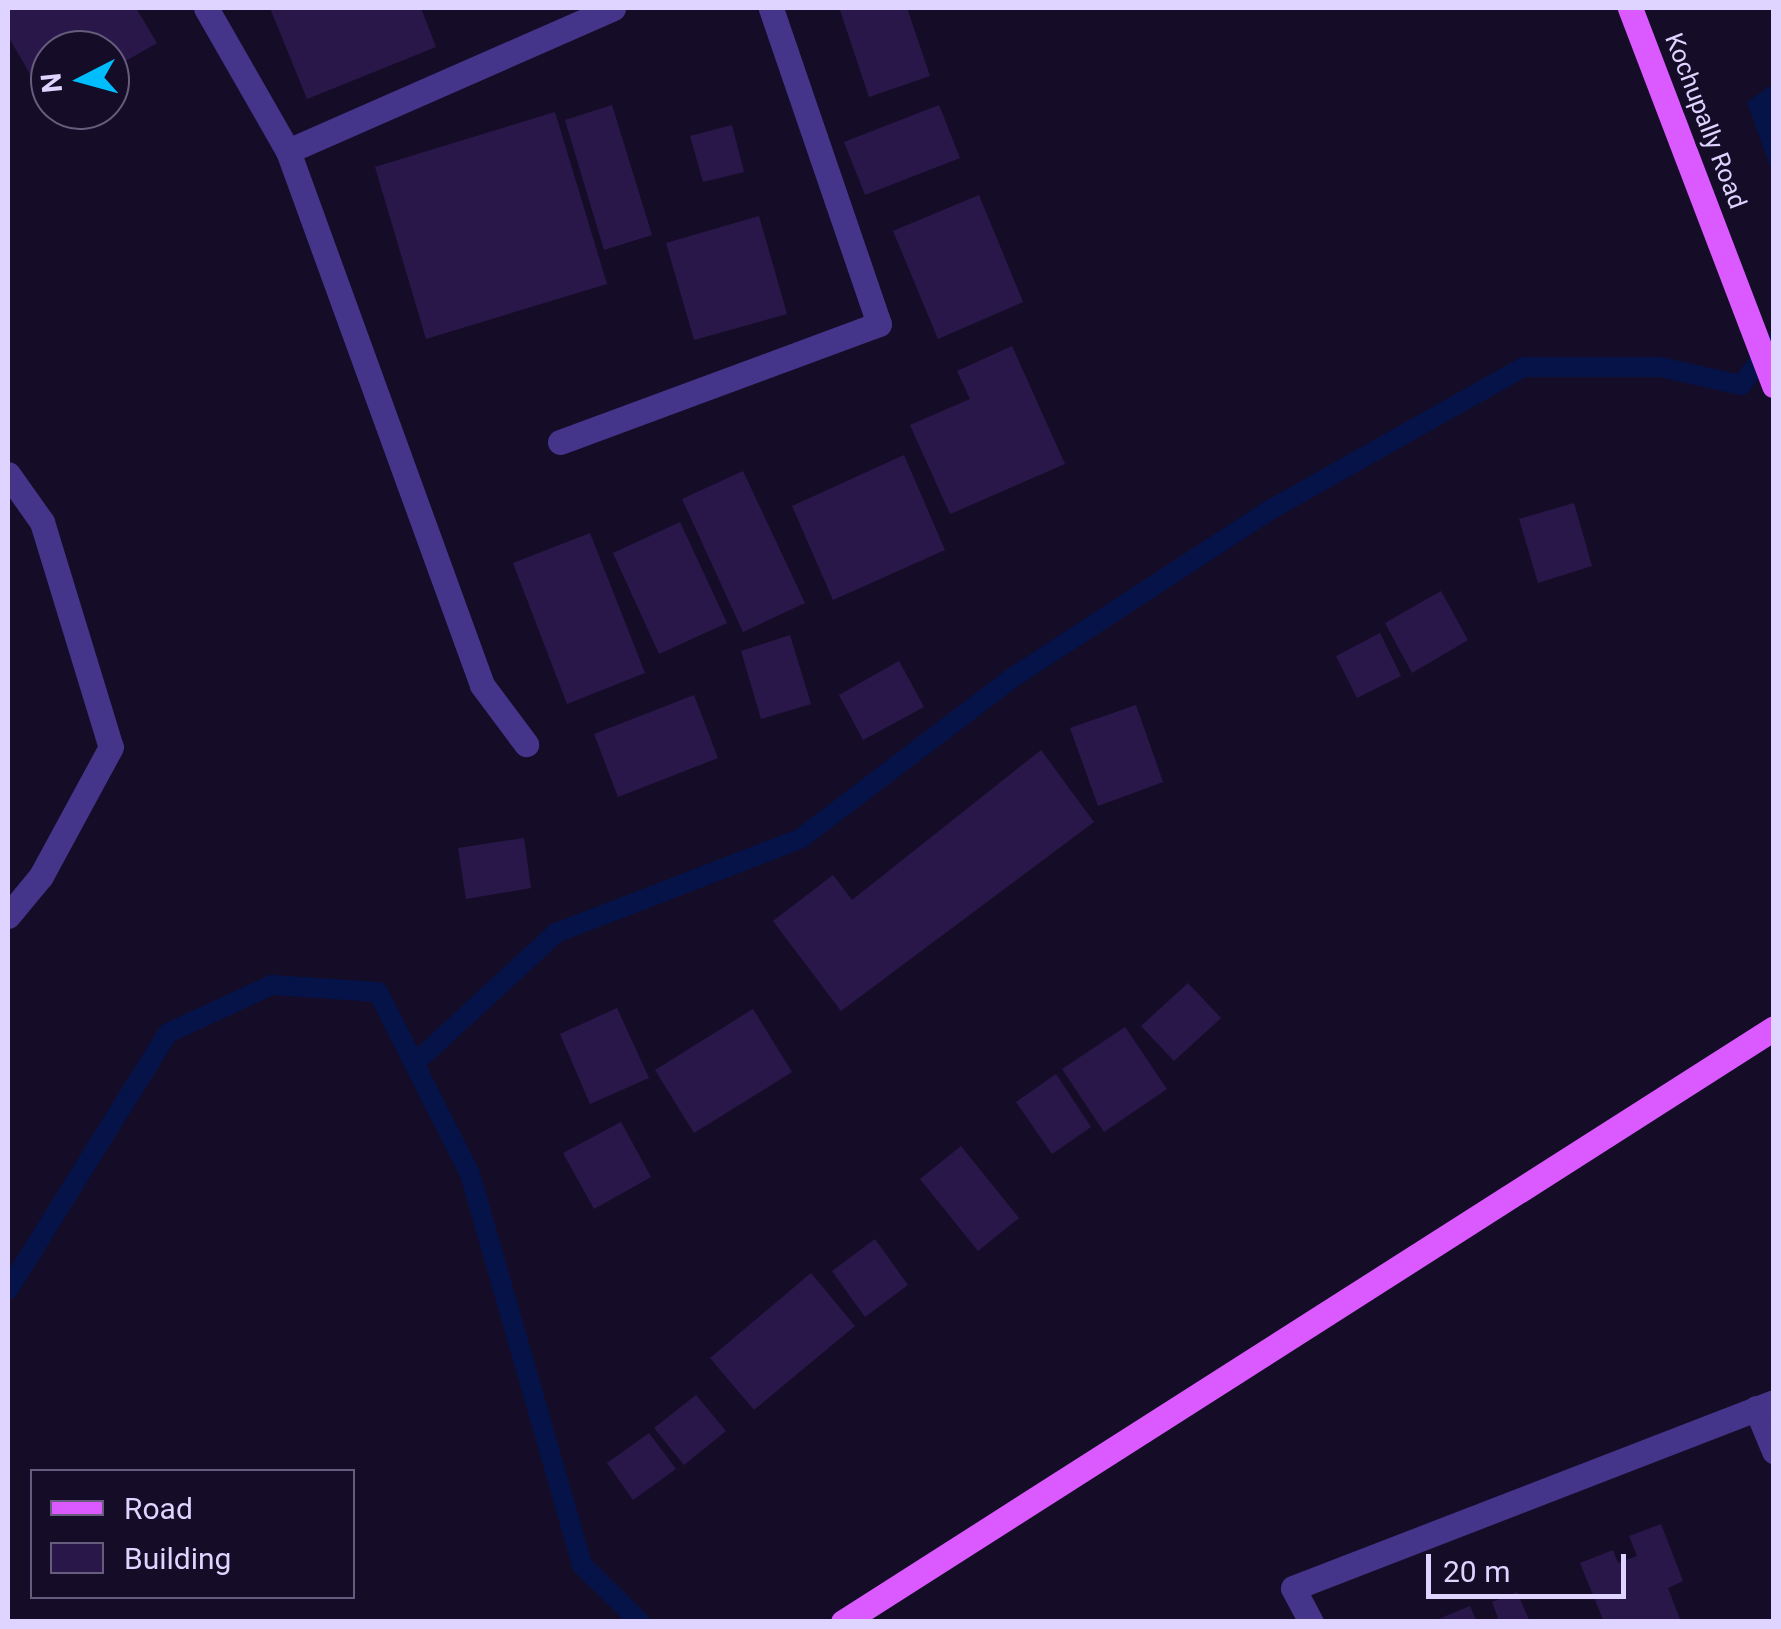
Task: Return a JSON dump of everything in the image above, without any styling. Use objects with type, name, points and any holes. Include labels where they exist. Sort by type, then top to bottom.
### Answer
[{"type":"main road","name":"Kochupally Road","points":[[1630,8],[1774,386]]},
{"type":"main road","points":[[844,1622],[1774,1028]]},
{"type":"street","points":[[206,8],[288,151],[482,685],[526,744]]},
{"type":"street","points":[[288,151],[613,8]]},
{"type":"street","points":[[560,442],[879,324],[771,8]]},
{"type":"street","points":[[8,474],[42,522],[111,747],[41,876],[8,916]]},
{"type":"street","points":[[1311,1622],[1293,1588],[1765,1405],[1774,1452]]},
{"type":"shaded area","points":[[1773,84],[1773,175],[1747,102]]},
{"type":"building","points":[[8,8],[136,8],[157,43],[130,59],[130,30],[30,30],[30,74],[8,36]]},
{"type":"building","points":[[270,8],[421,8],[436,47],[307,99]]},
{"type":"building","points":[[907,8],[930,76],[869,97],[840,10]]},
{"type":"building","points":[[612,105],[652,235],[604,250],[565,120]]},
{"type":"building","points":[[939,105],[960,158],[865,195],[844,142]]},
{"type":"building","points":[[555,112],[607,284],[426,339],[375,167]]},
{"type":"building","points":[[732,125],[744,172],[703,182],[690,136]]},
{"type":"building","points":[[979,195],[1023,302],[938,339],[893,231]]},
{"type":"building","points":[[759,216],[787,314],[694,340],[666,243]]},
{"type":"building","points":[[1012,346],[1065,464],[950,514],[910,425],[970,399],[957,371]]},
{"type":"building","points":[[904,455],[945,550],[833,600],[792,506]]},
{"type":"building","points":[[743,471],[805,603],[743,632],[682,499]]},
{"type":"building","points":[[1574,503],[1592,566],[1538,583],[1519,519]]},
{"type":"building","points":[[680,522],[727,623],[659,654],[613,553]]},
{"type":"building","points":[[590,533],[645,673],[567,704],[513,563]]},
{"type":"building","points":[[1441,591],[1468,640],[1412,673],[1385,623]]},
{"type":"building","points":[[1380,633],[1401,676],[1357,698],[1336,656]]},
{"type":"building","points":[[790,635],[811,704],[761,719],[741,651]]},
{"type":"building","points":[[899,661],[924,707],[863,740],[839,695]]},
{"type":"building","points":[[694,695],[718,758],[618,797],[594,734]]},
{"type":"building","points":[[1136,705],[1163,782],[1098,806],[1070,728]]},
{"type":"building","points":[[1041,750],[1094,822],[841,1011],[773,921],[833,875],[852,900]]},
{"type":"building","points":[[524,838],[531,888],[466,899],[458,848]]},
{"type":"building","points":[[1188,983],[1221,1018],[1174,1061],[1141,1026]]},
{"type":"building","points":[[617,1008],[649,1078],[590,1104],[560,1034]]},
{"type":"building","points":[[753,1009],[792,1072],[694,1133],[655,1070]]},
{"type":"building","points":[[1125,1027],[1167,1089],[1104,1132],[1062,1069]]},
{"type":"building","points":[[1056,1074],[1091,1127],[1052,1154],[1016,1102]]},
{"type":"building","points":[[621,1122],[651,1177],[594,1209],[563,1153]]},
{"type":"building","points":[[961,1146],[1019,1218],[978,1251],[920,1179]]},
{"type":"building","points":[[875,1239],[908,1285],[865,1317],[832,1271]]},
{"type":"building","points":[[811,1273],[855,1326],[754,1410],[710,1358]]},
{"type":"building","points":[[696,1395],[726,1431],[684,1465],[654,1428]]},
{"type":"building","points":[[649,1433],[676,1469],[633,1500],[607,1463]]},
{"type":"building","points":[[1661,1524],[1683,1581],[1668,1588],[1681,1622],[1604,1622],[1580,1563],[1613,1550],[1618,1563],[1637,1556],[1629,1536]]},
{"type":"building","points":[[1517,1592],[1530,1622],[1489,1622],[1498,1618],[1492,1602]]},
{"type":"building","points":[[1470,1606],[1477,1622],[1434,1622],[1434,1621]]},
{"type":"waterway","points":[[415,1063],[556,933],[800,839],[1012,678],[1268,511],[1524,367],[1660,367],[1741,385],[1774,343]]},
{"type":"waterway","points":[[8,1290],[168,1033],[272,985],[378,992],[470,1174],[582,1565],[640,1622]]}]
